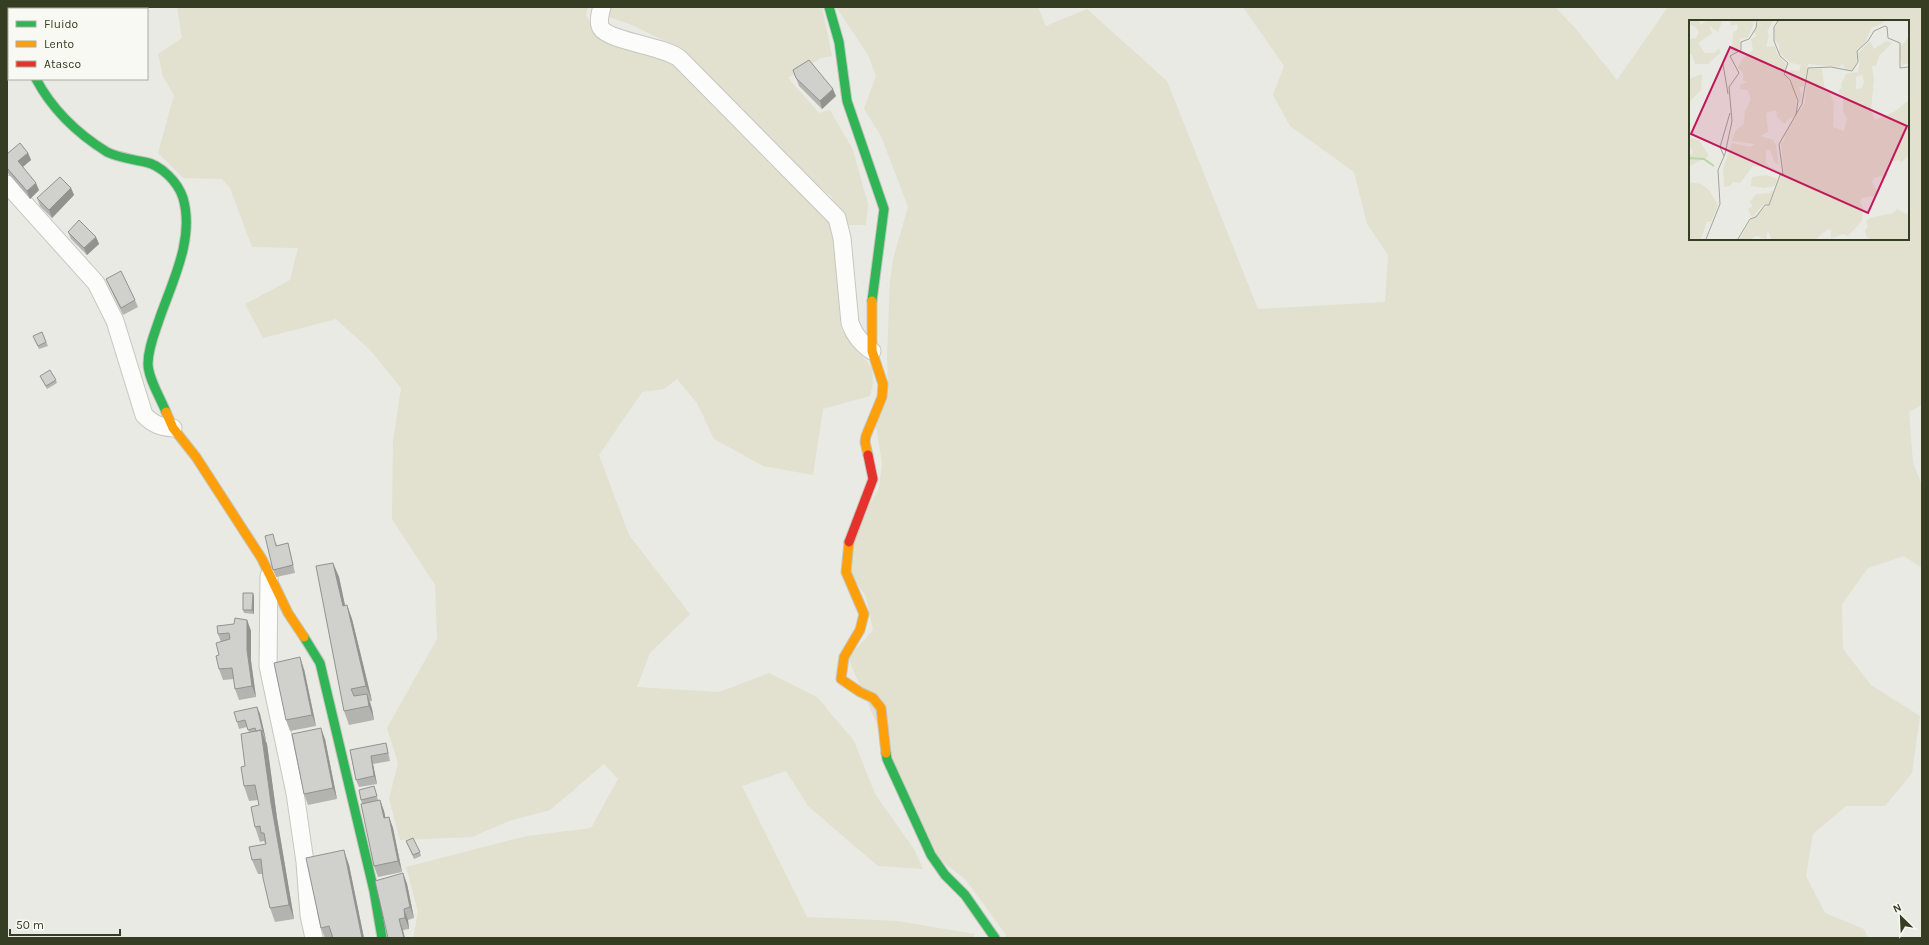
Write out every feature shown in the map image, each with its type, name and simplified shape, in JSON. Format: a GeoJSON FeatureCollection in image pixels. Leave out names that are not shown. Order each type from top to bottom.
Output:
{"type":"FeatureCollection","features":[{"type":"Feature","properties":{"kind":"street"},"geometry":{"type":"LineString","coordinates":[[602,7],[600,22],[601,28],[614,36],[663,50],[679,58],[837,218],[842,238],[850,323],[854,334],[862,344],[872,351]]}},
{"type":"Feature","properties":{"kind":"street"},"geometry":{"type":"LineString","coordinates":[[829,7],[839,42],[847,101],[884,209],[884,219],[872,301],[872,351],[883,384],[882,396],[866,436],[873,479],[849,539],[846,572],[864,614],[864,620],[845,653],[841,665],[841,679],[860,692],[873,698],[881,708],[887,759],[931,855],[946,875],[966,895],[995,938]]}},
{"type":"Feature","properties":{"kind":"street"},"geometry":{"type":"LineString","coordinates":[[37,80],[46,97],[67,120],[84,135],[108,152],[123,158],[147,162],[171,177],[177,184],[183,198],[187,226],[180,261],[155,327],[150,345],[148,365],[173,428],[196,457],[262,559],[288,613],[320,663],[374,891],[382,938]]}},
{"type":"Feature","properties":{"kind":"street"},"geometry":{"type":"LineString","coordinates":[[7,184],[96,283],[116,321],[144,415],[151,422],[161,427],[173,428]]}},
{"type":"Feature","properties":{"kind":"street"},"geometry":{"type":"LineString","coordinates":[[269,576],[268,666],[295,794],[309,915],[314,938]]}},
{"type":"Feature","properties":{"kind":"shaded area"},"geometry":{"type":"Polygon","coordinates":[[[29,7],[77,7],[76,8],[29,7]]]}},
{"type":"Feature","properties":{"kind":"shaded area"},"geometry":{"type":"Polygon","coordinates":[[[177,7],[588,7],[586,15],[596,33],[681,66],[823,212],[833,229],[841,330],[872,368],[873,384],[870,396],[823,409],[813,475],[763,466],[714,439],[697,403],[677,379],[664,389],[642,392],[599,455],[629,535],[690,614],[650,653],[637,687],[719,692],[769,673],[817,697],[854,741],[875,794],[914,849],[923,869],[878,866],[808,806],[786,771],[742,786],[807,917],[897,921],[975,934],[973,938],[413,938],[418,912],[406,867],[527,836],[591,828],[618,779],[604,764],[550,810],[509,821],[472,837],[400,840],[389,799],[398,763],[387,728],[437,639],[435,585],[392,519],[393,441],[401,388],[371,351],[336,319],[263,338],[245,304],[290,280],[298,248],[252,247],[230,188],[222,179],[183,178],[158,153],[174,95],[163,77],[158,54],[182,38],[177,7]]]}},
{"type":"Feature","properties":{"kind":"shaded area"},"geometry":{"type":"Polygon","coordinates":[[[605,7],[822,7],[832,56],[821,58],[788,78],[819,113],[830,110],[853,150],[868,204],[866,225],[842,225],[832,197],[788,161],[677,47],[632,25],[609,17],[605,7]]]}},
{"type":"Feature","properties":{"kind":"shaded area"},"geometry":{"type":"Polygon","coordinates":[[[836,7],[1038,7],[1046,26],[1087,9],[1167,81],[1258,309],[1385,302],[1388,255],[1367,224],[1354,172],[1290,126],[1273,95],[1284,66],[1243,7],[1555,7],[1576,29],[1617,80],[1668,7],[1922,7],[1922,405],[1909,412],[1913,463],[1922,485],[1922,568],[1904,556],[1868,568],[1842,604],[1843,649],[1871,685],[1920,716],[1912,773],[1885,806],[1846,806],[1813,834],[1806,876],[1825,913],[1864,929],[1868,938],[1004,938],[1006,935],[966,880],[933,854],[848,658],[873,630],[866,597],[851,574],[850,539],[879,488],[882,463],[876,426],[888,390],[887,355],[890,282],[893,259],[908,207],[881,136],[864,109],[876,76],[868,55],[836,7]]]}},
{"type":"Feature","properties":{"kind":"building"},"geometry":{"type":"Polygon","coordinates":[[[809,60],[833,89],[820,101],[796,78],[793,70],[809,60]]]}},
{"type":"Feature","properties":{"kind":"building"},"geometry":{"type":"Polygon","coordinates":[[[20,143],[28,153],[18,161],[36,183],[27,191],[7,168],[7,154],[20,143]]]}},
{"type":"Feature","properties":{"kind":"building"},"geometry":{"type":"Polygon","coordinates":[[[60,177],[71,188],[49,210],[37,198],[60,177]]]}},
{"type":"Feature","properties":{"kind":"building"},"geometry":{"type":"Polygon","coordinates":[[[79,220],[96,237],[84,248],[68,232],[79,220]]]}},
{"type":"Feature","properties":{"kind":"building"},"geometry":{"type":"Polygon","coordinates":[[[121,271],[135,300],[121,308],[106,279],[121,271]]]}},
{"type":"Feature","properties":{"kind":"building"},"geometry":{"type":"Polygon","coordinates":[[[42,332],[46,342],[38,346],[33,336],[42,332]]]}},
{"type":"Feature","properties":{"kind":"building"},"geometry":{"type":"Polygon","coordinates":[[[50,370],[56,380],[46,386],[40,376],[50,370]]]}},
{"type":"Feature","properties":{"kind":"building"},"geometry":{"type":"Polygon","coordinates":[[[273,534],[276,546],[288,543],[293,565],[273,570],[265,536],[273,534]]]}},
{"type":"Feature","properties":{"kind":"building"},"geometry":{"type":"Polygon","coordinates":[[[333,563],[343,606],[347,605],[366,686],[351,689],[354,696],[367,694],[369,706],[344,711],[316,566],[333,563]]]}},
{"type":"Feature","properties":{"kind":"building"},"geometry":{"type":"Polygon","coordinates":[[[243,593],[253,593],[252,610],[243,610],[243,593]]]}},
{"type":"Feature","properties":{"kind":"building"},"geometry":{"type":"Polygon","coordinates":[[[235,618],[247,620],[247,650],[252,686],[235,689],[232,668],[219,669],[216,656],[219,655],[216,643],[230,639],[229,633],[218,634],[217,626],[234,624],[235,618]]]}},
{"type":"Feature","properties":{"kind":"building"},"geometry":{"type":"Polygon","coordinates":[[[300,657],[312,715],[286,720],[274,663],[300,657]]]}},
{"type":"Feature","properties":{"kind":"building"},"geometry":{"type":"Polygon","coordinates":[[[257,707],[263,732],[261,730],[256,731],[255,728],[248,730],[245,720],[237,722],[234,712],[257,707]]]}},
{"type":"Feature","properties":{"kind":"building"},"geometry":{"type":"Polygon","coordinates":[[[321,728],[333,788],[304,794],[292,734],[321,728]]]}},
{"type":"Feature","properties":{"kind":"building"},"geometry":{"type":"Polygon","coordinates":[[[261,730],[271,803],[289,905],[270,908],[263,878],[261,859],[252,860],[249,847],[266,844],[264,833],[261,833],[260,826],[255,827],[251,807],[259,805],[255,785],[244,786],[241,767],[245,766],[241,734],[261,730]]]}},
{"type":"Feature","properties":{"kind":"building"},"geometry":{"type":"Polygon","coordinates":[[[386,743],[388,753],[371,756],[374,776],[356,780],[350,750],[386,743]]]}},
{"type":"Feature","properties":{"kind":"building"},"geometry":{"type":"Polygon","coordinates":[[[374,786],[377,796],[361,800],[359,790],[374,786]]]}},
{"type":"Feature","properties":{"kind":"building"},"geometry":{"type":"Polygon","coordinates":[[[380,800],[384,818],[389,817],[398,861],[374,866],[361,804],[380,800]]]}},
{"type":"Feature","properties":{"kind":"building"},"geometry":{"type":"Polygon","coordinates":[[[413,838],[420,852],[413,855],[406,841],[413,838]]]}},
{"type":"Feature","properties":{"kind":"building"},"geometry":{"type":"Polygon","coordinates":[[[344,850],[362,938],[333,938],[329,926],[321,928],[306,858],[344,850]]]}},
{"type":"Feature","properties":{"kind":"building"},"geometry":{"type":"Polygon","coordinates":[[[403,873],[410,907],[404,909],[405,918],[399,919],[404,938],[388,938],[375,881],[403,873]]]}},
{"type":"Feature","properties":{"kind":"traffic: fast"},"geometry":{"type":"LineString","coordinates":[[829,7],[839,42],[847,101],[884,209],[872,301]]}},
{"type":"Feature","properties":{"kind":"traffic: fast"},"geometry":{"type":"LineString","coordinates":[[37,80],[42,90],[58,111],[76,129],[96,145],[112,154],[145,162],[163,170],[173,180],[181,192],[186,213],[184,245],[175,276],[153,337],[148,358],[150,376],[166,412]]}},
{"type":"Feature","properties":{"kind":"traffic: fast"},"geometry":{"type":"LineString","coordinates":[[304,637],[320,663],[374,891],[382,938]]}},
{"type":"Feature","properties":{"kind":"traffic: fast"},"geometry":{"type":"LineString","coordinates":[[886,753],[887,759],[931,855],[945,875],[965,895],[995,938]]}},
{"type":"Feature","properties":{"kind":"traffic: slow"},"geometry":{"type":"LineString","coordinates":[[868,455],[865,442],[866,436],[882,397],[883,384],[872,351],[872,301]]}},
{"type":"Feature","properties":{"kind":"traffic: slow"},"geometry":{"type":"LineString","coordinates":[[166,412],[173,428],[196,457],[262,559],[288,613],[304,637]]}},
{"type":"Feature","properties":{"kind":"traffic: slow"},"geometry":{"type":"LineString","coordinates":[[849,542],[846,572],[864,614],[860,630],[844,657],[841,679],[860,692],[873,698],[881,708],[886,753]]}},
{"type":"Feature","properties":{"kind":"traffic: jam"},"geometry":{"type":"LineString","coordinates":[[849,542],[873,479],[868,455]]}}]}
